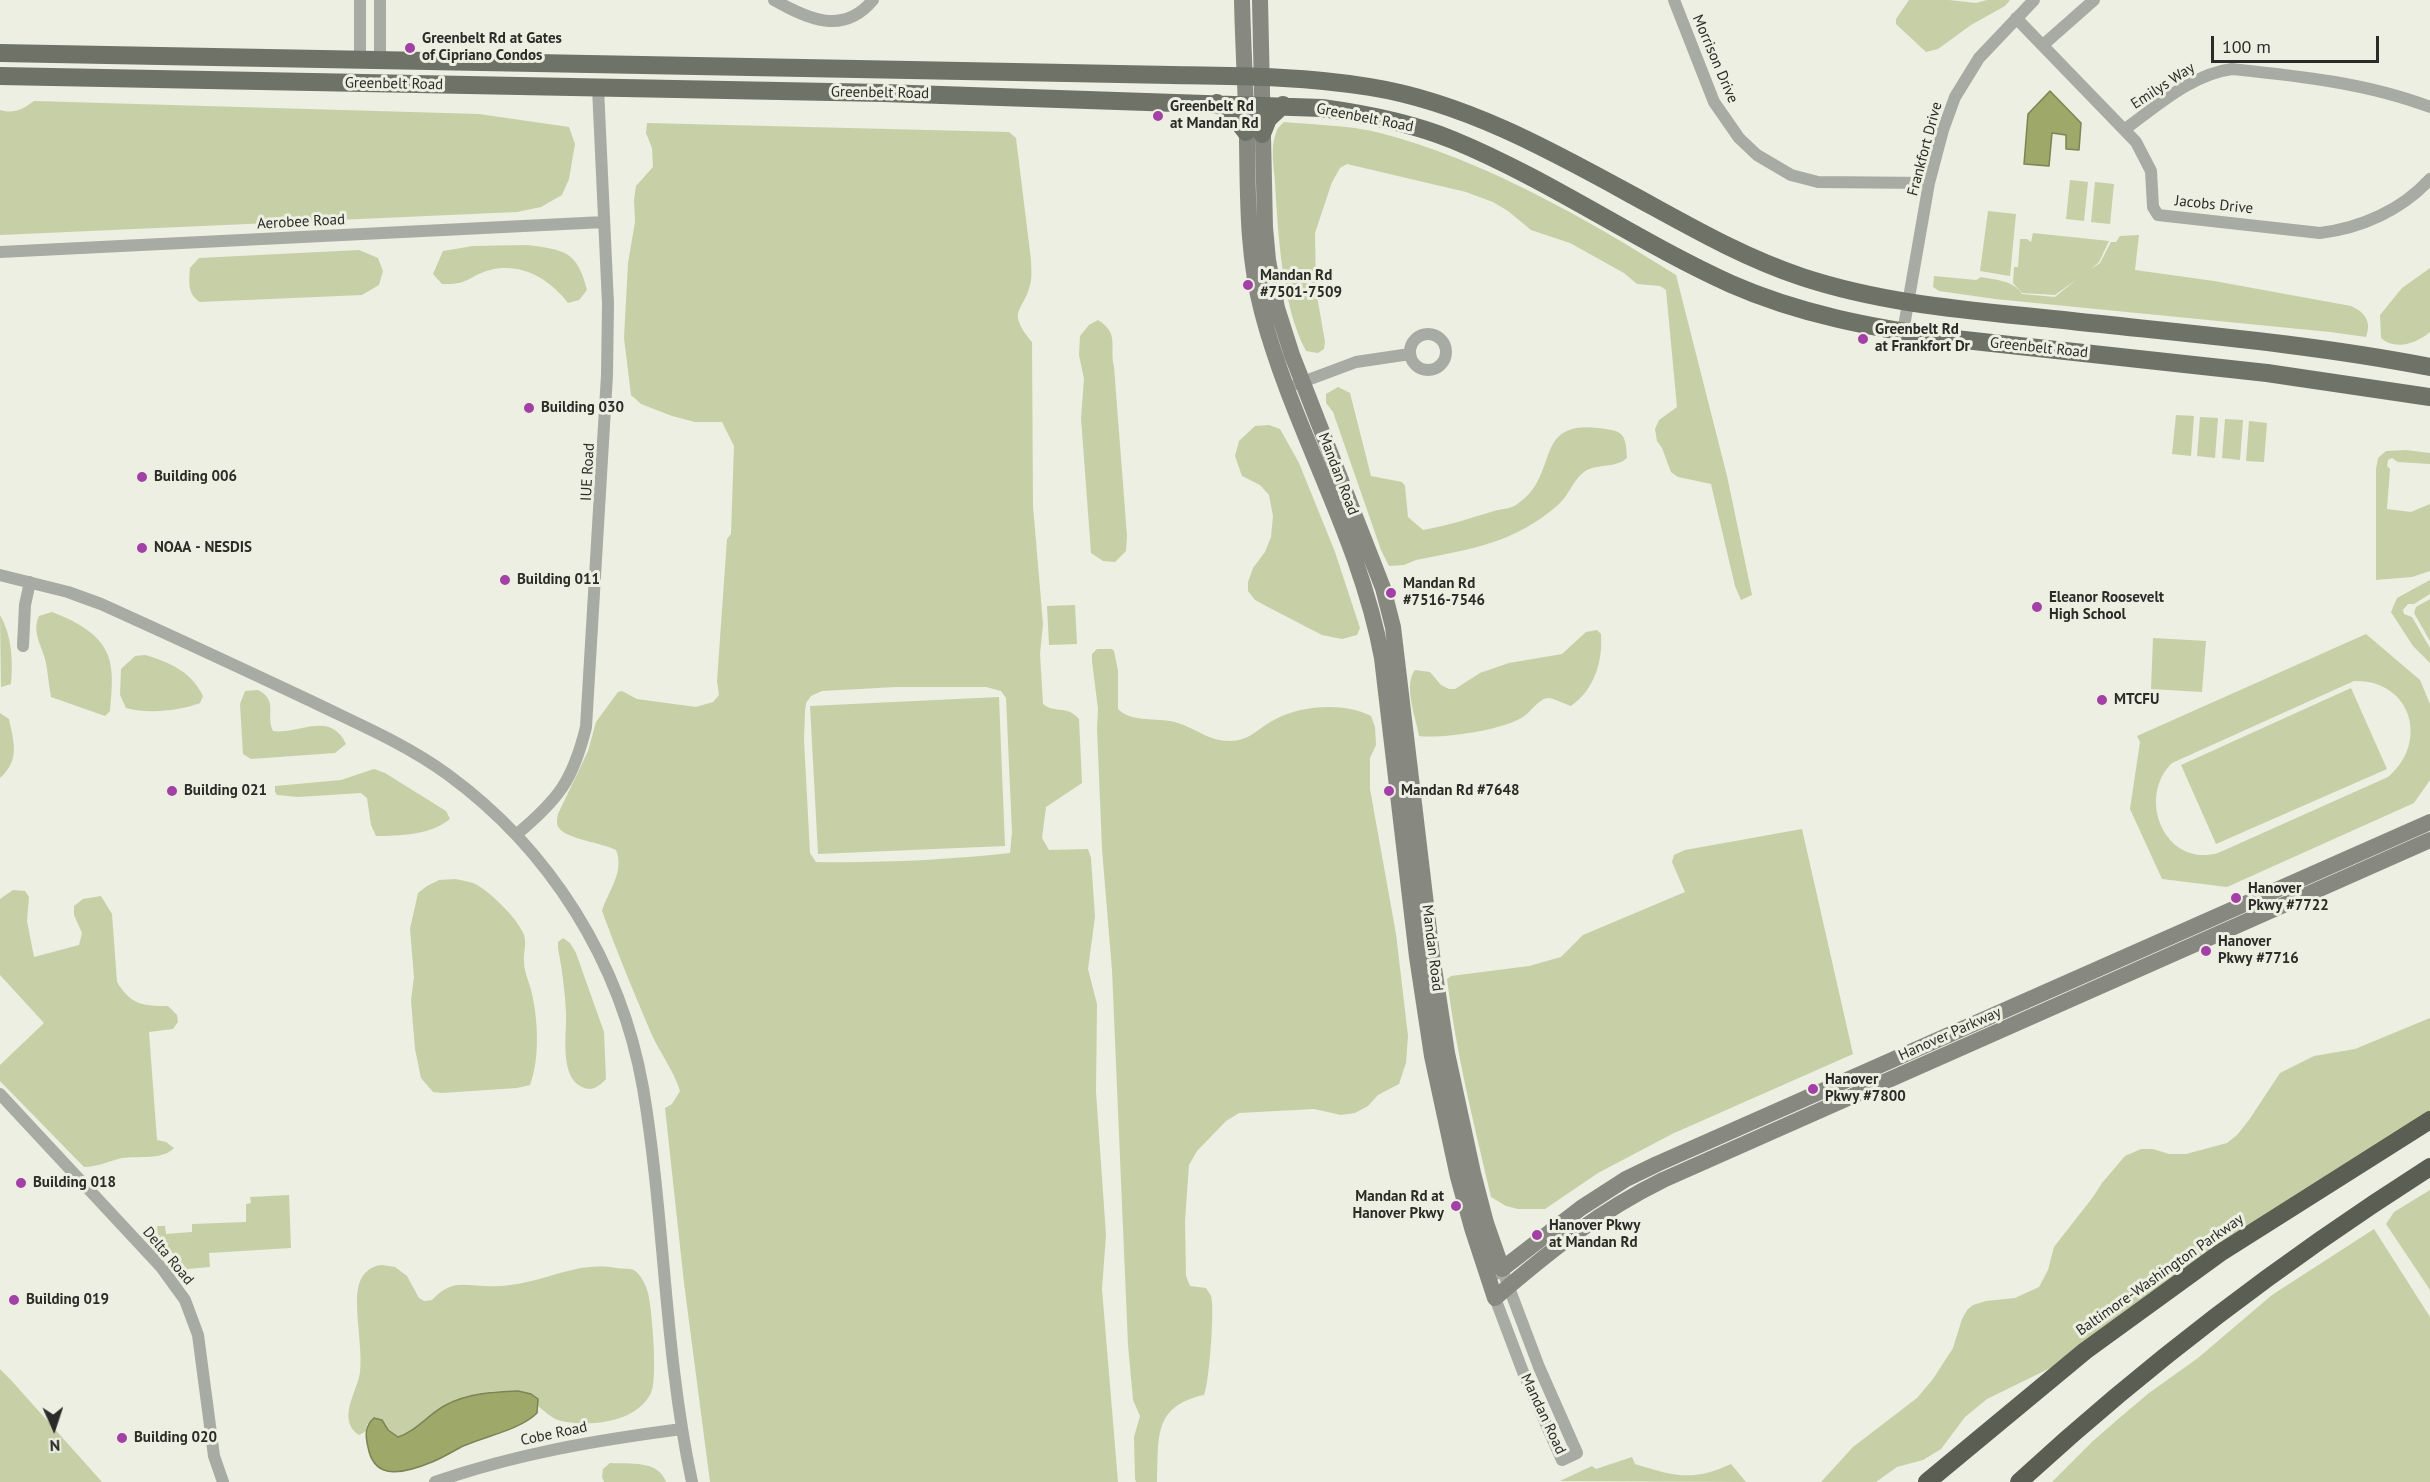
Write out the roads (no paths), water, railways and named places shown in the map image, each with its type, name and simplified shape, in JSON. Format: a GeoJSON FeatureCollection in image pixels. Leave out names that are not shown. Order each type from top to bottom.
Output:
{"type":"FeatureCollection","features":[{"type":"Feature","properties":{"kind":"highway","name":"Baltimore-Washington Parkway"},"geometry":{"type":"LineString","coordinates":[[1927,1482],[2085,1351],[2210,1260],[2308,1195],[2430,1120]]}},
{"type":"Feature","properties":{"kind":"highway"},"geometry":{"type":"LineString","coordinates":[[2019,1482],[2112,1399],[2243,1295],[2430,1167]]}},
{"type":"Feature","properties":{"kind":"main road"},"geometry":{"type":"LineString","coordinates":[[0,44],[36,53]]}},
{"type":"Feature","properties":{"kind":"main road","name":"Greenbelt Road"},"geometry":{"type":"LineString","coordinates":[[0,53],[380,58],[1252,77],[1361,85],[1399,92],[1449,107],[1529,142],[1749,258],[1833,286],[1908,303],[2202,335],[2376,357],[2430,367]]}},
{"type":"Feature","properties":{"kind":"main road","name":"Greenbelt Road"},"geometry":{"type":"LineString","coordinates":[[0,76],[883,93],[1322,108],[1384,119],[1453,140],[1554,190],[1686,262],[1732,284],[1775,301],[1831,317],[1903,332],[2267,373],[2430,397]]}},
{"type":"Feature","properties":{"kind":"main road"},"geometry":{"type":"LineString","coordinates":[[1217,103],[1254,133],[1283,105]]}},
{"type":"Feature","properties":{"kind":"street"},"geometry":{"type":"LineString","coordinates":[[774,0],[799,14],[827,21],[854,17],[873,0]]}},
{"type":"Feature","properties":{"kind":"street","name":"Mandan Road"},"geometry":{"type":"LineString","coordinates":[[1242,0],[1252,77],[1254,133],[1263,189],[1268,260],[1282,326],[1295,385],[1383,588],[1393,627],[1443,1034],[1496,1274],[1537,1406],[1562,1460],[1577,1453],[1502,1292]]}},
{"type":"Feature","properties":{"kind":"street","name":"Mandan Road"},"geometry":{"type":"LineString","coordinates":[[1252,77],[1260,0]]}},
{"type":"Feature","properties":{"kind":"street","name":"Morrison Drive"},"geometry":{"type":"LineString","coordinates":[[1674,0],[1714,102],[1740,138],[1757,155],[1791,175],[1818,182],[1929,183]]}},
{"type":"Feature","properties":{"kind":"street","name":"Frankfort Drive"},"geometry":{"type":"LineString","coordinates":[[1903,332],[1929,183],[1943,130],[1955,97],[1979,58],[2034,0]]}},
{"type":"Feature","properties":{"kind":"street"},"geometry":{"type":"LineString","coordinates":[[2043,45],[2094,0]]}},
{"type":"Feature","properties":{"kind":"street"},"geometry":{"type":"LineString","coordinates":[[360,58],[358,1],[383,1],[380,58]]}},
{"type":"Feature","properties":{"kind":"street","name":"Jacobs Drive"},"geometry":{"type":"LineString","coordinates":[[2016,18],[2136,142],[2151,171],[2153,207],[2158,215],[2320,232],[2332,231],[2368,222],[2408,199],[2430,179]]}},
{"type":"Feature","properties":{"kind":"street","name":"Emilys Way"},"geometry":{"type":"LineString","coordinates":[[2125,129],[2194,81],[2218,71],[2232,69],[2320,80],[2394,96],[2430,107]]}},
{"type":"Feature","properties":{"kind":"street","name":"IUE Road"},"geometry":{"type":"LineString","coordinates":[[517,834],[546,810],[572,774],[586,727],[607,375],[608,304],[598,88]]}},
{"type":"Feature","properties":{"kind":"street","name":"Aerobee Road"},"geometry":{"type":"LineString","coordinates":[[0,252],[604,222]]}},
{"type":"Feature","properties":{"kind":"street"},"geometry":{"type":"LineString","coordinates":[[1295,385],[1356,362],[1410,354]]}},
{"type":"Feature","properties":{"kind":"street"},"geometry":{"type":"LineString","coordinates":[[0,574],[101,604],[395,742],[446,773],[517,834],[558,885],[592,941],[621,1006],[637,1058],[646,1110],[682,1429],[692,1482]]}},
{"type":"Feature","properties":{"kind":"street"},"geometry":{"type":"LineString","coordinates":[[23,646],[25,605],[30,582]]}},
{"type":"Feature","properties":{"kind":"street","name":"Hanover Parkway"},"geometry":{"type":"LineString","coordinates":[[1496,1274],[1581,1208],[1626,1179],[2430,822]]}},
{"type":"Feature","properties":{"kind":"street","name":"Hanover Parkway"},"geometry":{"type":"LineString","coordinates":[[1502,1292],[1588,1223],[1634,1194],[2430,840]]}},
{"type":"Feature","properties":{"kind":"street","name":"Delta Road"},"geometry":{"type":"LineString","coordinates":[[0,1094],[161,1267],[185,1300],[198,1335],[213,1456],[223,1482]]}},
{"type":"Feature","properties":{"kind":"street","name":"Cobe Road"},"geometry":{"type":"LineString","coordinates":[[435,1482],[511,1458],[566,1446],[682,1429]]}},
{"type":"Feature","properties":{"kind":"place","name":"Greenbelt Rd at Gates of Cipriano Condos"},"geometry":{"type":"Point","coordinates":[410,48]}},
{"type":"Feature","properties":{"kind":"place","name":"Greenbelt Rd at Mandan Rd"},"geometry":{"type":"Point","coordinates":[1158,116]}},
{"type":"Feature","properties":{"kind":"place","name":"Mandan Rd #7501-7509"},"geometry":{"type":"Point","coordinates":[1248,285]}},
{"type":"Feature","properties":{"kind":"place","name":"Greenbelt Rd at Frankfort Dr"},"geometry":{"type":"Point","coordinates":[1863,339]}},
{"type":"Feature","properties":{"kind":"place","name":"Building 030"},"geometry":{"type":"Point","coordinates":[529,408]}},
{"type":"Feature","properties":{"kind":"place","name":"Building 006"},"geometry":{"type":"Point","coordinates":[142,477]}},
{"type":"Feature","properties":{"kind":"place","name":"NOAA - NESDIS"},"geometry":{"type":"Point","coordinates":[142,548]}},
{"type":"Feature","properties":{"kind":"place","name":"Building 011"},"geometry":{"type":"Point","coordinates":[505,580]}},
{"type":"Feature","properties":{"kind":"place","name":"Mandan Rd #7516-7546"},"geometry":{"type":"Point","coordinates":[1391,593]}},
{"type":"Feature","properties":{"kind":"place","name":"Eleanor Roosevelt High School"},"geometry":{"type":"Point","coordinates":[2037,607]}},
{"type":"Feature","properties":{"kind":"place","name":"MTCFU"},"geometry":{"type":"Point","coordinates":[2102,700]}},
{"type":"Feature","properties":{"kind":"place","name":"Building 021"},"geometry":{"type":"Point","coordinates":[172,791]}},
{"type":"Feature","properties":{"kind":"place","name":"Mandan Rd #7648"},"geometry":{"type":"Point","coordinates":[1389,791]}},
{"type":"Feature","properties":{"kind":"place","name":"Hanover Pkwy #7722"},"geometry":{"type":"Point","coordinates":[2236,898]}},
{"type":"Feature","properties":{"kind":"place","name":"Hanover Pkwy #7716"},"geometry":{"type":"Point","coordinates":[2206,951]}},
{"type":"Feature","properties":{"kind":"place","name":"Hanover Pkwy #7800"},"geometry":{"type":"Point","coordinates":[1813,1089]}},
{"type":"Feature","properties":{"kind":"place","name":"Building 018"},"geometry":{"type":"Point","coordinates":[21,1183]}},
{"type":"Feature","properties":{"kind":"place","name":"Mandan Rd at Hanover Pkwy"},"geometry":{"type":"Point","coordinates":[1456,1206]}},
{"type":"Feature","properties":{"kind":"place","name":"Hanover Pkwy at Mandan Rd"},"geometry":{"type":"Point","coordinates":[1537,1235]}},
{"type":"Feature","properties":{"kind":"place","name":"Building 019"},"geometry":{"type":"Point","coordinates":[14,1300]}},
{"type":"Feature","properties":{"kind":"place","name":"Building 020"},"geometry":{"type":"Point","coordinates":[122,1438]}}]}
